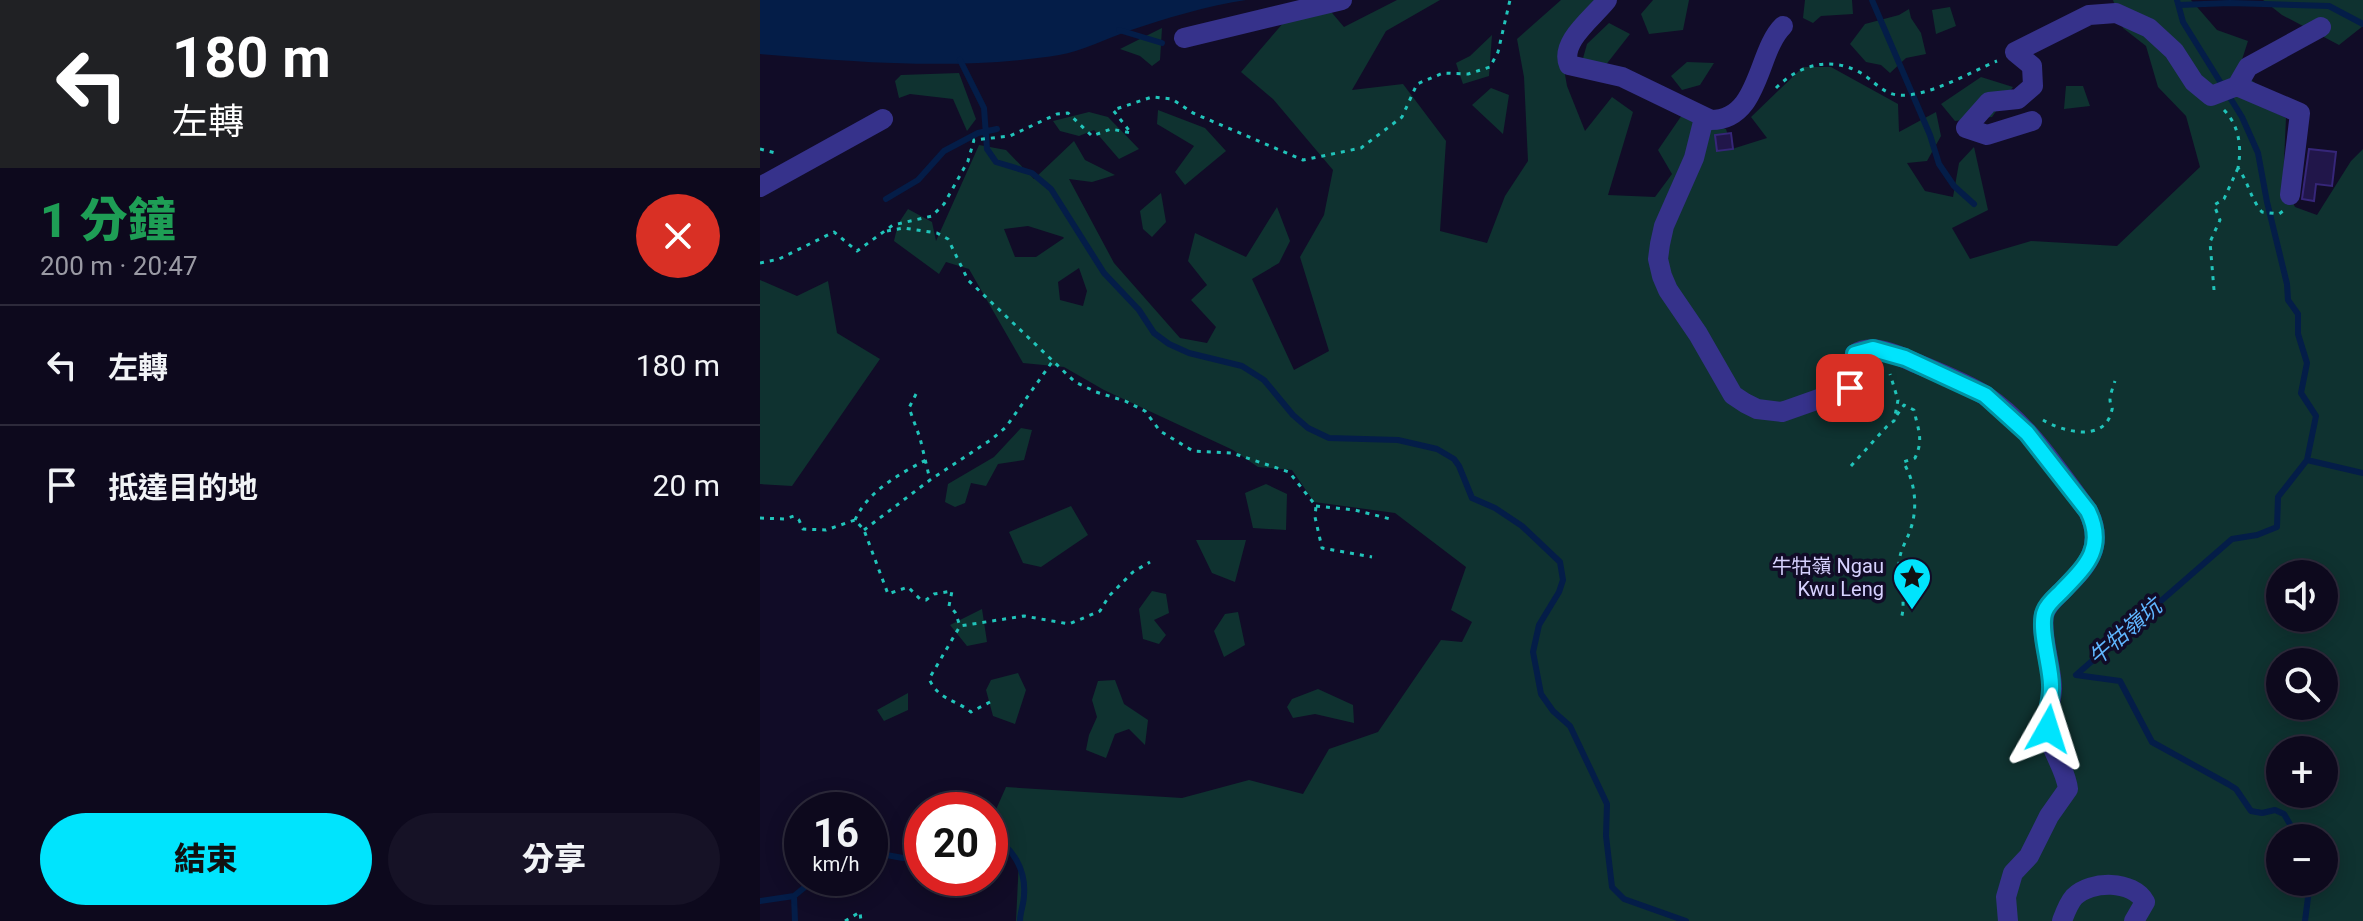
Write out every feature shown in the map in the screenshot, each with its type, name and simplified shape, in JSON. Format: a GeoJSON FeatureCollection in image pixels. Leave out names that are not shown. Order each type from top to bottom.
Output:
{"type":"FeatureCollection","features":[{"type":"Feature","properties":{"kind":"lane"},"geometry":{"type":"LineString","coordinates":[[1184,38],[1342,0]]}},
{"type":"Feature","properties":{"kind":"lane"},"geometry":{"type":"LineString","coordinates":[[1607,0],[1568,49],[1569,65],[1622,77],[1704,118],[1717,121],[1746,101],[1760,77],[1772,37],[1783,26]]}},
{"type":"Feature","properties":{"kind":"lane"},"geometry":{"type":"LineString","coordinates":[[2032,121],[1987,135],[1966,128],[1989,102],[2018,99],[2033,86],[2032,66],[2015,52],[2089,15],[2122,15],[2149,28],[2174,51],[2194,82],[2300,113],[2290,195]]}},
{"type":"Feature","properties":{"kind":"lane"},"geometry":{"type":"LineString","coordinates":[[2224,91],[2248,67],[2321,27]]}},
{"type":"Feature","properties":{"kind":"lane"},"geometry":{"type":"LineString","coordinates":[[1704,118],[1694,158],[1664,226],[1658,259],[1668,290],[1733,395],[1757,409],[1782,412],[1850,388],[1855,354],[1862,350],[1879,350],[1917,363],[1990,400],[2027,433],[2094,523],[2096,539],[2092,555],[2083,570],[2051,602],[2043,620],[2052,689],[2046,720],[2068,789],[2049,816],[2029,856],[2013,873],[2006,897],[2008,921]]}},
{"type":"Feature","properties":{"kind":"lane"},"geometry":{"type":"LineString","coordinates":[[760,187],[883,119]]}},
{"type":"Feature","properties":{"kind":"lane"},"geometry":{"type":"LineString","coordinates":[[2062,921],[2075,896],[2087,889],[2107,886],[2126,886],[2142,897],[2145,902],[2143,909],[2134,921]]}},
{"type":"Feature","properties":{"kind":"path"},"geometry":{"type":"LineString","coordinates":[[760,263],[779,259],[834,232],[857,251],[893,225],[932,216],[944,204],[968,161],[974,140],[1010,136],[1057,114],[1068,113],[1092,136],[1111,129],[1131,133],[1113,110],[1152,97],[1172,99],[1193,113],[1303,160],[1361,148],[1402,117],[1417,84],[1443,73],[1468,74],[1490,67],[1498,52],[1510,0]]}},
{"type":"Feature","properties":{"kind":"path"},"geometry":{"type":"LineString","coordinates":[[1767,97],[1796,71],[1822,62],[1862,73],[1890,94],[1917,95],[2004,58]]}},
{"type":"Feature","properties":{"kind":"path"},"geometry":{"type":"LineString","coordinates":[[2214,290],[2210,242],[2220,220],[2214,205],[2224,199],[2234,184],[2241,151],[2224,91]]}},
{"type":"Feature","properties":{"kind":"path"},"geometry":{"type":"LineString","coordinates":[[2238,168],[2247,179],[2251,199],[2262,212],[2279,214]]}},
{"type":"Feature","properties":{"kind":"path"},"geometry":{"type":"LineString","coordinates":[[884,231],[904,228],[937,233],[948,239],[968,280],[1075,382],[1145,411],[1160,431],[1193,451],[1232,453],[1289,472],[1316,506],[1315,517],[1322,548],[1372,557]]}},
{"type":"Feature","properties":{"kind":"path"},"geometry":{"type":"LineString","coordinates":[[1879,350],[1898,400],[1897,415]]}},
{"type":"Feature","properties":{"kind":"path"},"geometry":{"type":"LineString","coordinates":[[864,530],[930,480],[979,450],[1006,427],[1053,361]]}},
{"type":"Feature","properties":{"kind":"path"},"geometry":{"type":"LineString","coordinates":[[2035,415],[2054,427],[2075,432],[2096,430],[2108,422],[2113,410],[2110,398],[2115,381]]}},
{"type":"Feature","properties":{"kind":"path"},"geometry":{"type":"LineString","coordinates":[[916,394],[909,408],[930,480]]}},
{"type":"Feature","properties":{"kind":"path"},"geometry":{"type":"LineString","coordinates":[[1851,466],[1894,421],[1904,405],[1914,410],[1922,432],[1915,458],[1903,462],[1914,490],[1911,530],[1903,544],[1899,565],[1905,606],[1901,619]]}},
{"type":"Feature","properties":{"kind":"path"},"geometry":{"type":"LineString","coordinates":[[760,518],[785,519],[794,516],[803,529],[826,530],[855,520],[861,506],[873,494],[926,460]]}},
{"type":"Feature","properties":{"kind":"path"},"geometry":{"type":"LineString","coordinates":[[1316,506],[1355,510],[1394,520]]}},
{"type":"Feature","properties":{"kind":"path"},"geometry":{"type":"LineString","coordinates":[[855,520],[864,530],[888,594],[908,587],[920,599],[926,600],[934,594],[952,591],[949,606],[960,626],[929,679],[935,691],[971,712],[990,702]]}},
{"type":"Feature","properties":{"kind":"path"},"geometry":{"type":"LineString","coordinates":[[960,626],[1024,616],[1069,624],[1100,611],[1109,596],[1133,572],[1150,562]]}},
{"type":"Feature","properties":{"kind":"path"},"geometry":{"type":"LineString","coordinates":[[845,921],[860,912],[861,921]]}},
{"type":"Feature","properties":{"kind":"green space"},"geometry":{"type":"Polygon","coordinates":[[[1303,0],[1321,0],[1344,27],[1397,0],[1440,0],[1386,31],[1352,90],[1403,84],[1446,141],[1440,231],[1487,243],[1505,196],[1528,161],[1524,77],[1517,39],[1561,0],[1594,0],[1560,46],[1567,86],[1585,131],[1612,97],[1633,112],[1608,195],[1655,197],[1672,174],[1658,150],[1682,115],[1726,129],[1732,149],[1767,138],[1751,117],[1803,67],[1831,67],[1898,104],[1899,132],[1936,112],[1941,136],[1927,161],[1907,163],[1925,191],[1953,197],[1959,163],[1974,147],[1988,210],[1952,228],[1970,259],[2031,241],[2117,246],[2200,167],[2186,116],[2158,87],[2146,46],[2123,28],[2113,0],[2191,0],[2217,30],[2248,41],[2239,69],[2255,83],[2252,101],[2286,118],[2283,182],[2295,207],[2317,215],[2351,161],[2363,149],[2363,921],[1016,921],[1019,859],[1008,848],[1006,787],[1182,798],[1249,780],[1303,794],[1329,749],[1378,732],[1441,640],[1462,642],[1472,622],[1451,610],[1466,567],[1395,513],[1314,502],[1292,470],[1258,467],[1233,450],[1104,390],[1064,367],[1023,363],[969,269],[946,262],[939,274],[894,241],[898,224],[908,209],[932,222],[936,241],[979,145],[1006,150],[1034,179],[1074,141],[1085,160],[1115,175],[1092,182],[1069,179],[1114,263],[1180,338],[1207,343],[1216,327],[1191,300],[1207,285],[1188,261],[1195,233],[1246,257],[1277,207],[1290,241],[1279,263],[1252,279],[1294,370],[1329,351],[1300,257],[1324,215],[1333,170],[1273,99],[1241,72],[1303,0]],[[1028,226],[1004,229],[1015,257],[1036,257],[1064,238],[1063,237],[1028,226]],[[1079,268],[1058,282],[1060,300],[1083,306],[1087,291],[1079,268]]]}},
{"type":"Feature","properties":{"kind":"green space"},"geometry":{"type":"Polygon","coordinates":[[[1653,0],[1689,0],[1683,30],[1649,34],[1641,14],[1653,0]]]}},
{"type":"Feature","properties":{"kind":"green space"},"geometry":{"type":"Polygon","coordinates":[[[1805,0],[1852,0],[1853,14],[1821,16],[1813,23],[1803,18],[1805,0]]]}},
{"type":"Feature","properties":{"kind":"green space"},"geometry":{"type":"Polygon","coordinates":[[[2263,0],[2363,0],[2363,26],[2339,45],[2282,15],[2263,0]]]}},
{"type":"Feature","properties":{"kind":"green space"},"geometry":{"type":"Polygon","coordinates":[[[1950,7],[1956,26],[1936,34],[1932,10],[1950,7]]]}},
{"type":"Feature","properties":{"kind":"green space"},"geometry":{"type":"Polygon","coordinates":[[[1909,9],[1921,33],[1926,54],[1906,58],[1890,73],[1881,65],[1866,62],[1850,44],[1865,24],[1899,15],[1909,9]]]}},
{"type":"Feature","properties":{"kind":"green space"},"geometry":{"type":"Polygon","coordinates":[[[1609,23],[1630,34],[1605,66],[1578,76],[1587,44],[1609,23]]]}},
{"type":"Feature","properties":{"kind":"green space"},"geometry":{"type":"Polygon","coordinates":[[[1162,28],[1160,60],[1152,66],[1140,56],[1120,49],[1162,28]]]}},
{"type":"Feature","properties":{"kind":"green space"},"geometry":{"type":"Polygon","coordinates":[[[1492,35],[1489,76],[1463,84],[1456,63],[1470,56],[1492,35]]]}},
{"type":"Feature","properties":{"kind":"green space"},"geometry":{"type":"Polygon","coordinates":[[[1687,62],[1714,63],[1700,85],[1682,90],[1671,76],[1687,62]]]}},
{"type":"Feature","properties":{"kind":"green space"},"geometry":{"type":"Polygon","coordinates":[[[959,73],[976,119],[967,131],[953,99],[910,94],[899,98],[895,81],[901,75],[959,73]]]}},
{"type":"Feature","properties":{"kind":"green space"},"geometry":{"type":"Polygon","coordinates":[[[1981,77],[2013,87],[1992,117],[1955,121],[1941,104],[1981,77]]]}},
{"type":"Feature","properties":{"kind":"green space"},"geometry":{"type":"Polygon","coordinates":[[[2066,86],[2083,86],[2090,106],[2064,109],[2066,86]]]}},
{"type":"Feature","properties":{"kind":"green space"},"geometry":{"type":"Polygon","coordinates":[[[1491,88],[1509,95],[1503,134],[1472,105],[1491,88]]]}},
{"type":"Feature","properties":{"kind":"green space"},"geometry":{"type":"Polygon","coordinates":[[[1158,110],[1205,128],[1226,151],[1185,185],[1175,172],[1194,146],[1157,124],[1158,110]]]}},
{"type":"Feature","properties":{"kind":"green space"},"geometry":{"type":"Polygon","coordinates":[[[1089,112],[1108,117],[1139,149],[1119,159],[1094,130],[1079,136],[1060,131],[1053,121],[1089,112]]]}},
{"type":"Feature","properties":{"kind":"green space"},"geometry":{"type":"Polygon","coordinates":[[[1161,193],[1166,222],[1152,237],[1143,229],[1140,211],[1161,193]]]}},
{"type":"Feature","properties":{"kind":"green space"},"geometry":{"type":"Polygon","coordinates":[[[760,280],[797,296],[828,281],[837,333],[880,359],[792,486],[760,484],[760,280]]]}},
{"type":"Feature","properties":{"kind":"green space"},"geometry":{"type":"Polygon","coordinates":[[[1021,428],[1032,430],[1024,460],[998,464],[986,486],[971,483],[965,503],[955,507],[945,502],[948,484],[994,457],[1021,428]]]}},
{"type":"Feature","properties":{"kind":"green space"},"geometry":{"type":"Polygon","coordinates":[[[1266,484],[1287,494],[1286,530],[1253,528],[1245,493],[1266,484]]]}},
{"type":"Feature","properties":{"kind":"green space"},"geometry":{"type":"Polygon","coordinates":[[[1071,506],[1088,535],[1041,567],[1023,563],[1009,532],[1071,506]]]}},
{"type":"Feature","properties":{"kind":"green space"},"geometry":{"type":"Polygon","coordinates":[[[1196,540],[1246,540],[1235,582],[1212,573],[1196,540]]]}},
{"type":"Feature","properties":{"kind":"green space"},"geometry":{"type":"Polygon","coordinates":[[[1152,591],[1166,594],[1169,613],[1154,620],[1166,635],[1159,644],[1143,639],[1139,609],[1152,591]]]}},
{"type":"Feature","properties":{"kind":"green space"},"geometry":{"type":"Polygon","coordinates":[[[982,609],[987,642],[967,646],[950,625],[982,609]]]}},
{"type":"Feature","properties":{"kind":"green space"},"geometry":{"type":"Polygon","coordinates":[[[1238,612],[1245,645],[1224,657],[1214,631],[1225,614],[1238,612]]]}},
{"type":"Feature","properties":{"kind":"green space"},"geometry":{"type":"Polygon","coordinates":[[[1018,673],[1026,690],[1015,724],[993,716],[986,690],[991,680],[1018,673]]]}},
{"type":"Feature","properties":{"kind":"green space"},"geometry":{"type":"Polygon","coordinates":[[[1115,680],[1124,704],[1148,720],[1145,745],[1129,729],[1115,734],[1106,758],[1086,750],[1097,717],[1092,700],[1098,681],[1115,680]]]}},
{"type":"Feature","properties":{"kind":"green space"},"geometry":{"type":"Polygon","coordinates":[[[1318,689],[1353,705],[1354,723],[1315,714],[1293,718],[1287,707],[1292,699],[1318,689]]]}},
{"type":"Feature","properties":{"kind":"green space"},"geometry":{"type":"Polygon","coordinates":[[[908,693],[908,710],[884,721],[877,710],[908,693]]]}},
{"type":"Feature","properties":{"kind":"water"},"geometry":{"type":"Polygon","coordinates":[[[760,0],[1246,0],[1172,17],[1059,55],[947,64],[760,54],[760,0]]]}},
{"type":"Feature","properties":{"kind":"building"},"geometry":{"type":"Polygon","coordinates":[[[1731,133],[1733,149],[1717,151],[1715,135],[1731,133]]]}},
{"type":"Feature","properties":{"kind":"building"},"geometry":{"type":"Polygon","coordinates":[[[2309,149],[2336,152],[2332,186],[2316,184],[2314,201],[2302,199],[2309,149]]]}},
{"type":"Feature","properties":{"kind":"waterway"},"geometry":{"type":"LineString","coordinates":[[1872,0],[1930,135],[1939,164],[1954,186],[1974,204]]}},
{"type":"Feature","properties":{"kind":"waterway","name":"牛牯嶺坑"},"geometry":{"type":"LineString","coordinates":[[2177,0],[2183,22],[2242,117],[2258,153],[2288,300],[2298,314],[2298,334],[2307,363],[2301,393],[2316,416],[2307,460],[2278,497],[2277,527],[2257,535],[2232,539],[2076,675],[2120,681],[2152,742],[2236,789],[2251,811],[2262,813],[2275,810],[2284,814],[2290,824]]}},
{"type":"Feature","properties":{"kind":"waterway"},"geometry":{"type":"LineString","coordinates":[[2179,5],[2329,6],[2363,24]]}},
{"type":"Feature","properties":{"kind":"waterway"},"geometry":{"type":"LineString","coordinates":[[1119,30],[1162,43]]}},
{"type":"Feature","properties":{"kind":"waterway"},"geometry":{"type":"LineString","coordinates":[[960,60],[984,108],[987,149],[996,162],[1032,173],[1051,189],[1104,273],[1139,310],[1154,333],[1189,353],[1242,366],[1264,380],[1308,428],[1329,438],[1398,440],[1437,449],[1454,459],[1472,498],[1495,508],[1522,526],[1560,562],[1563,580],[1539,625],[1533,652],[1541,694],[1553,711],[1570,726],[1607,804],[1606,836],[1612,887],[1624,899],[1686,921]]}},
{"type":"Feature","properties":{"kind":"waterway"},"geometry":{"type":"LineString","coordinates":[[886,199],[918,180],[944,151],[978,133],[997,129]]}},
{"type":"Feature","properties":{"kind":"waterway"},"geometry":{"type":"LineString","coordinates":[[2307,460],[2363,473]]}},
{"type":"Feature","properties":{"kind":"waterway"},"geometry":{"type":"LineString","coordinates":[[1008,850],[1023,877],[1024,898],[1020,921]]}},
{"type":"Feature","properties":{"kind":"waterway"},"geometry":{"type":"LineString","coordinates":[[888,855],[904,858]]}},
{"type":"Feature","properties":{"kind":"waterway"},"geometry":{"type":"LineString","coordinates":[[794,896],[795,921]]}},
{"type":"Feature","properties":{"kind":"waterway"},"geometry":{"type":"LineString","coordinates":[[760,901],[794,896]]}},
{"type":"Feature","properties":{"kind":"waterway","name":"牛牯嶺坑"},"geometry":{"type":"LineString","coordinates":[[2305,921],[2308,896]]}},
{"type":"Feature","properties":{"kind":"place","name":"牛牯嶺 Ngau Kwu Leng"},"geometry":{"type":"Point","coordinates":[1912,611]}},
{"type":"Feature","properties":{"kind":"route"},"geometry":{"type":"LineString","coordinates":[[1850,388],[1855,354],[1873,349],[1905,358],[1985,395],[2027,433],[2088,511],[2094,523],[2096,539],[2092,555],[2083,570],[2051,602],[2043,620],[2052,689],[2046,711],[2048,729]]}}]}
